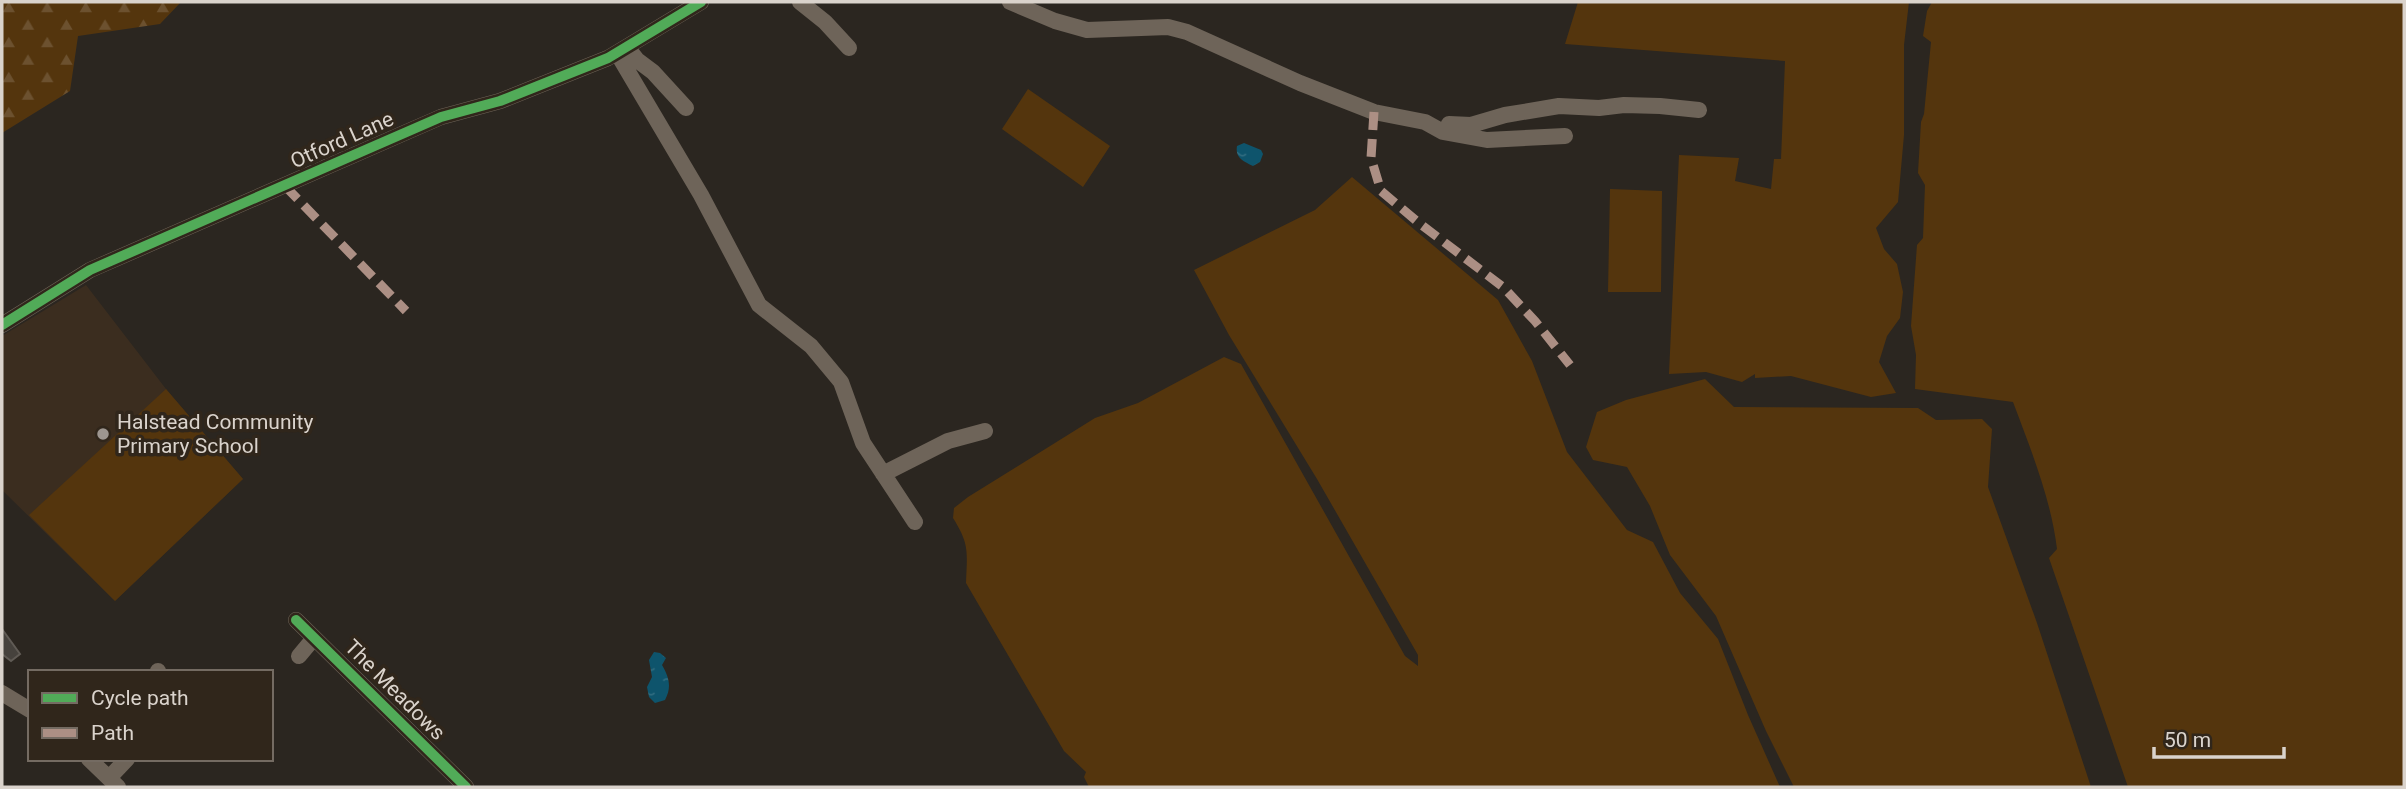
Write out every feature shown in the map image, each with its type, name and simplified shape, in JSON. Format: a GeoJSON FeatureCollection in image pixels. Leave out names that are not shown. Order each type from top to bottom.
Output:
{"type":"FeatureCollection","features":[{"type":"Feature","properties":{"kind":"street","name":"Otford Lane"},"geometry":{"type":"LineString","coordinates":[[2,324],[90,270],[441,117],[500,101],[622,50],[701,2]]}},
{"type":"Feature","properties":{"kind":"street"},"geometry":{"type":"LineString","coordinates":[[800,2],[825,22],[849,48]]}},
{"type":"Feature","properties":{"kind":"street"},"geometry":{"type":"LineString","coordinates":[[1010,2],[1055,21],[1087,30],[1168,27],[1187,32],[1300,83],[1374,111],[1425,122],[1471,125],[1559,106],[1599,108],[1625,105],[1699,110]]}},
{"type":"Feature","properties":{"kind":"street"},"geometry":{"type":"LineString","coordinates":[[622,50],[653,72],[686,108]]}},
{"type":"Feature","properties":{"kind":"street"},"geometry":{"type":"LineString","coordinates":[[622,50],[759,305],[811,346],[841,382],[863,443],[915,522]]}},
{"type":"Feature","properties":{"kind":"street"},"geometry":{"type":"LineString","coordinates":[[1425,122],[1443,132],[1487,140],[1565,136]]}},
{"type":"Feature","properties":{"kind":"street"},"geometry":{"type":"LineString","coordinates":[[883,474],[948,441],[985,431]]}},
{"type":"Feature","properties":{"kind":"street","name":"The Meadows"},"geometry":{"type":"LineString","coordinates":[[296,620],[466,787]]}},
{"type":"Feature","properties":{"kind":"street","name":"The Meadows"},"geometry":{"type":"LineString","coordinates":[[299,656],[314,638]]}},
{"type":"Feature","properties":{"kind":"street"},"geometry":{"type":"LineString","coordinates":[[2,693],[28,709]]}},
{"type":"Feature","properties":{"kind":"street"},"geometry":{"type":"LineString","coordinates":[[91,761],[113,782],[126,761]]}},
{"type":"Feature","properties":{"kind":"shaded area","name":"Halstead Community Primary School"},"geometry":{"type":"Polygon","coordinates":[[[86,285],[166,389],[243,479],[115,601],[2,490],[2,336],[86,285]]]}},
{"type":"Feature","properties":{"kind":"green space"},"geometry":{"type":"Polygon","coordinates":[[[2,2],[181,2],[160,24],[78,36],[70,91],[2,133],[2,2]]]}},
{"type":"Feature","properties":{"kind":"green space"},"geometry":{"type":"Polygon","coordinates":[[[1578,2],[1909,2],[1904,45],[1904,135],[1898,202],[1876,228],[1884,249],[1897,264],[1903,292],[1900,318],[1887,336],[1879,362],[1896,393],[1871,397],[1791,376],[1755,378],[1755,374],[1742,382],[1706,372],[1669,374],[1679,155],[1739,158],[1735,181],[1771,189],[1774,159],[1781,159],[1785,61],[1565,44],[1578,2]]]}},
{"type":"Feature","properties":{"kind":"green space"},"geometry":{"type":"Polygon","coordinates":[[[1932,2],[2404,2],[2404,787],[2128,787],[2049,558],[2057,549],[2050,512],[2040,475],[2013,402],[1915,389],[1916,355],[1911,326],[1917,245],[1923,238],[1925,185],[1918,173],[1931,42],[1923,36],[1927,11],[1932,2]]]}},
{"type":"Feature","properties":{"kind":"green space"},"geometry":{"type":"Polygon","coordinates":[[[1028,89],[1110,146],[1083,187],[1002,129],[1028,89]]]}},
{"type":"Feature","properties":{"kind":"green space"},"geometry":{"type":"Polygon","coordinates":[[[1352,177],[1498,300],[1532,361],[1567,452],[1627,530],[1653,542],[1680,593],[1718,639],[1780,787],[1089,787],[1084,777],[1086,772],[1064,751],[966,583],[966,549],[953,518],[954,508],[1095,418],[1138,403],[1224,357],[1241,364],[1405,656],[1418,666],[1418,655],[1317,479],[1229,335],[1194,270],[1315,210],[1352,177]]]}},
{"type":"Feature","properties":{"kind":"green space"},"geometry":{"type":"Polygon","coordinates":[[[1610,189],[1662,191],[1661,292],[1608,292],[1610,189]]]}},
{"type":"Feature","properties":{"kind":"green space"},"geometry":{"type":"Polygon","coordinates":[[[1705,379],[1734,407],[1918,408],[1936,420],[1982,419],[1992,429],[1988,487],[2037,623],[2091,787],[1794,787],[1766,731],[1716,616],[1670,555],[1650,506],[1627,467],[1593,460],[1586,447],[1597,412],[1626,400],[1705,379]]]}},
{"type":"Feature","properties":{"kind":"green space"},"geometry":{"type":"Polygon","coordinates":[[[166,389],[243,479],[115,601],[29,515],[166,389]]]}},
{"type":"Feature","properties":{"kind":"water"},"geometry":{"type":"Polygon","coordinates":[[[1244,143],[1261,150],[1263,154],[1260,162],[1253,166],[1240,159],[1237,146],[1244,143]]]}},
{"type":"Feature","properties":{"kind":"water"},"geometry":{"type":"Polygon","coordinates":[[[654,652],[666,658],[662,665],[669,686],[665,700],[655,703],[649,697],[647,687],[652,677],[649,660],[654,652]]]}},
{"type":"Feature","properties":{"kind":"building"},"geometry":{"type":"Polygon","coordinates":[[[2,629],[20,654],[11,661],[2,654],[2,629]]]}},
{"type":"Feature","properties":{"kind":"marked path"},"geometry":{"type":"LineString","coordinates":[[1374,112],[1371,158],[1381,191],[1503,287],[1535,321],[1570,365]]}},
{"type":"Feature","properties":{"kind":"marked path"},"geometry":{"type":"LineString","coordinates":[[285,186],[406,311]]}},
{"type":"Feature","properties":{"kind":"cycle path"},"geometry":{"type":"LineString","coordinates":[[2,325],[90,270],[441,117],[500,101],[608,58],[701,2]]}},
{"type":"Feature","properties":{"kind":"cycle path"},"geometry":{"type":"LineString","coordinates":[[296,620],[466,787]]}},
{"type":"Feature","properties":{"kind":"place","name":"Halstead Community Primary School"},"geometry":{"type":"Point","coordinates":[103,434]}}]}
